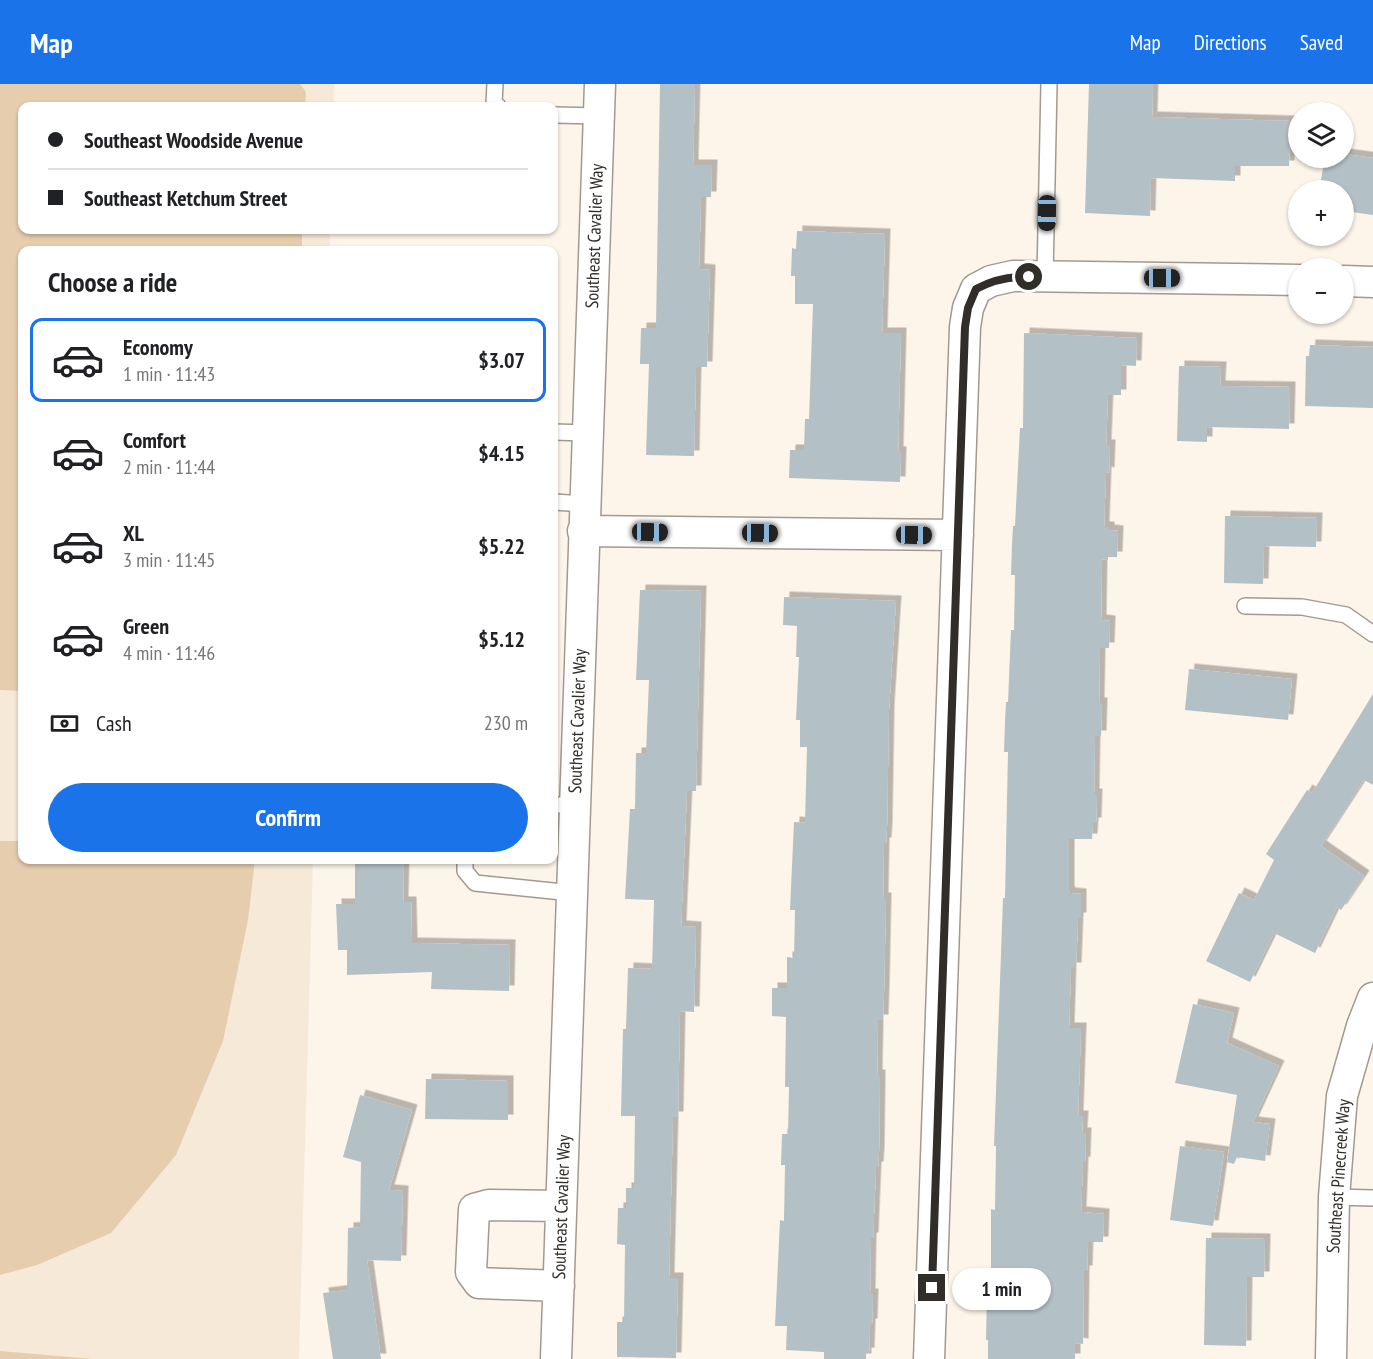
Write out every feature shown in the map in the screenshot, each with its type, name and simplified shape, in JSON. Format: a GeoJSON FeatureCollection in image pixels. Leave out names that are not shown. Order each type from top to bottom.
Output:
{"type":"FeatureCollection","features":[{"type":"Feature","properties":{"kind":"street","name":"Southeast Cavalier Way"},"geometry":{"type":"LineString","coordinates":[[556,1359],[572,893],[564,805],[584,517],[600,84]]}},
{"type":"Feature","properties":{"kind":"street"},"geometry":{"type":"LineString","coordinates":[[929,1359],[965,327],[968,308],[976,289],[991,281],[1013,276],[1288,280]]}},
{"type":"Feature","properties":{"kind":"street"},"geometry":{"type":"LineString","coordinates":[[1354,281],[1373,282]]}},
{"type":"Feature","properties":{"kind":"street"},"geometry":{"type":"LineString","coordinates":[[584,517],[958,536]]}},
{"type":"Feature","properties":{"kind":"street","name":"Southeast Pinecreek Way"},"geometry":{"type":"LineString","coordinates":[[1331,1359],[1334,1197],[1342,1096],[1362,1026],[1373,998]]}},
{"type":"Feature","properties":{"kind":"street"},"geometry":{"type":"LineString","coordinates":[[559,1286],[479,1283],[471,1272],[474,1209],[489,1205],[561,1206]]}},
{"type":"Feature","properties":{"kind":"lane"},"geometry":{"type":"LineString","coordinates":[[494,102],[495,84]]}},
{"type":"Feature","properties":{"kind":"lane"},"geometry":{"type":"LineString","coordinates":[[1045,277],[1049,84]]}},
{"type":"Feature","properties":{"kind":"lane"},"geometry":{"type":"LineString","coordinates":[[558,115],[599,117]]}},
{"type":"Feature","properties":{"kind":"lane"},"geometry":{"type":"LineString","coordinates":[[558,432],[587,433]]}},
{"type":"Feature","properties":{"kind":"lane"},"geometry":{"type":"LineString","coordinates":[[558,504],[584,517]]}},
{"type":"Feature","properties":{"kind":"lane"},"geometry":{"type":"LineString","coordinates":[[1245,606],[1302,607],[1346,615],[1373,634]]}},
{"type":"Feature","properties":{"kind":"lane"},"geometry":{"type":"LineString","coordinates":[[465,864],[465,871],[475,884],[572,893]]}},
{"type":"Feature","properties":{"kind":"lane"},"geometry":{"type":"LineString","coordinates":[[1334,1197],[1373,1198]]}},
{"type":"Feature","properties":{"kind":"shaded area"},"geometry":{"type":"Polygon","coordinates":[[[0,84],[334,84],[334,102],[18,102],[18,234],[330,234],[330,246],[18,246],[18,864],[313,864],[299,1359],[0,1359],[0,84]]]}},
{"type":"Feature","properties":{"kind":"shaded area"},"geometry":{"type":"Polygon","coordinates":[[[0,84],[300,84],[306,92],[305,102],[18,102],[18,234],[302,234],[302,246],[18,246],[18,691],[0,690],[0,84]]]}},
{"type":"Feature","properties":{"kind":"shaded area"},"geometry":{"type":"Polygon","coordinates":[[[0,841],[18,841],[18,864],[255,864],[248,920],[223,1041],[176,1155],[111,1233],[37,1265],[0,1275],[0,841]]]}},
{"type":"Feature","properties":{"kind":"shaded area"},"geometry":{"type":"Polygon","coordinates":[[[0,1351],[93,1359],[0,1359],[0,1351]]]}},
{"type":"Feature","properties":{"kind":"building"},"geometry":{"type":"Polygon","coordinates":[[[660,84],[695,84],[693,165],[712,165],[711,197],[701,197],[699,269],[710,270],[707,367],[696,367],[694,456],[646,455],[649,364],[640,364],[641,328],[656,328],[660,84]]]}},
{"type":"Feature","properties":{"kind":"building"},"geometry":{"type":"Polygon","coordinates":[[[1089,84],[1153,84],[1152,117],[1288,121],[1288,166],[1235,166],[1235,181],[1151,178],[1150,216],[1085,213],[1089,84]]]}},
{"type":"Feature","properties":{"kind":"building"},"geometry":{"type":"Polygon","coordinates":[[[1354,155],[1373,158],[1373,215],[1354,212],[1354,180],[1321,180],[1323,168],[1354,168],[1354,155]]]}},
{"type":"Feature","properties":{"kind":"building"},"geometry":{"type":"Polygon","coordinates":[[[797,231],[885,234],[882,333],[901,333],[898,452],[901,452],[900,482],[789,478],[790,450],[804,450],[805,419],[809,419],[813,304],[795,304],[795,276],[791,276],[792,248],[796,249],[797,231]]]}},
{"type":"Feature","properties":{"kind":"building"},"geometry":{"type":"Polygon","coordinates":[[[1024,333],[1137,338],[1136,366],[1121,365],[1121,395],[1108,395],[1106,445],[1110,445],[1109,473],[1106,472],[1104,527],[1118,531],[1117,557],[1102,559],[1101,620],[1110,621],[1109,648],[1100,648],[1099,703],[1102,703],[1101,736],[1095,736],[1096,823],[1093,823],[1092,839],[1069,839],[1069,891],[1081,894],[1076,968],[1071,968],[1069,1028],[1081,1028],[1078,1116],[1083,1116],[1082,1133],[1086,1133],[1081,1212],[1104,1214],[1103,1242],[1088,1242],[1087,1271],[1084,1271],[1083,1344],[1075,1343],[1075,1359],[988,1359],[988,1340],[986,1340],[987,1290],[991,1290],[991,1209],[995,1210],[996,1146],[994,1146],[1003,898],[1005,898],[1008,752],[1004,752],[1005,721],[1011,630],[1014,630],[1015,575],[1011,575],[1012,545],[1020,428],[1023,428],[1024,333]]]}},
{"type":"Feature","properties":{"kind":"building"},"geometry":{"type":"Polygon","coordinates":[[[1310,345],[1373,347],[1373,408],[1305,406],[1306,356],[1309,356],[1310,345]]]}},
{"type":"Feature","properties":{"kind":"building"},"geometry":{"type":"Polygon","coordinates":[[[1179,366],[1221,367],[1220,386],[1290,387],[1289,429],[1207,427],[1207,442],[1177,441],[1179,366]]]}},
{"type":"Feature","properties":{"kind":"building"},"geometry":{"type":"Polygon","coordinates":[[[1225,516],[1317,518],[1316,547],[1264,546],[1263,584],[1224,583],[1225,516]]]}},
{"type":"Feature","properties":{"kind":"building"},"geometry":{"type":"Polygon","coordinates":[[[640,590],[701,591],[696,791],[687,791],[681,926],[696,927],[694,1012],[680,1011],[678,1117],[673,1117],[669,1278],[678,1278],[676,1358],[617,1357],[617,1322],[624,1322],[625,1245],[617,1244],[618,1208],[626,1208],[626,1188],[634,1188],[635,1116],[621,1116],[623,1029],[626,1029],[628,968],[652,969],[654,900],[625,899],[630,809],[635,809],[636,753],[646,753],[649,680],[636,680],[640,590]]]}},
{"type":"Feature","properties":{"kind":"building"},"geometry":{"type":"Polygon","coordinates":[[[784,597],[896,601],[889,709],[887,827],[886,843],[884,843],[883,898],[886,898],[883,1020],[878,1020],[879,1152],[878,1167],[876,1167],[873,1238],[871,1238],[872,1324],[870,1324],[869,1353],[866,1353],[866,1359],[824,1359],[824,1352],[786,1350],[787,1326],[775,1326],[780,1220],[784,1221],[785,1165],[781,1165],[782,1134],[788,1134],[789,1087],[785,1087],[786,1017],[772,1016],[772,988],[787,988],[787,957],[794,958],[795,910],[790,910],[794,822],[805,823],[807,747],[800,747],[800,720],[796,720],[799,657],[796,657],[797,626],[783,625],[784,597]]]}},
{"type":"Feature","properties":{"kind":"building"},"geometry":{"type":"Polygon","coordinates":[[[1189,669],[1292,679],[1288,720],[1185,710],[1189,669]]]}},
{"type":"Feature","properties":{"kind":"building"},"geometry":{"type":"Polygon","coordinates":[[[1373,694],[1373,785],[1364,780],[1321,846],[1364,876],[1341,910],[1337,907],[1315,953],[1274,933],[1250,982],[1206,961],[1239,893],[1254,900],[1274,860],[1266,854],[1307,790],[1312,793],[1373,694]]]}},
{"type":"Feature","properties":{"kind":"building"},"geometry":{"type":"Polygon","coordinates":[[[355,864],[404,864],[403,902],[411,902],[412,943],[510,945],[509,991],[431,989],[432,972],[347,975],[347,950],[338,950],[336,904],[355,904],[355,864]]]}},
{"type":"Feature","properties":{"kind":"building"},"geometry":{"type":"Polygon","coordinates":[[[1193,1004],[1234,1013],[1227,1043],[1279,1066],[1253,1122],[1270,1124],[1265,1161],[1237,1157],[1234,1164],[1227,1162],[1237,1095],[1175,1083],[1193,1004]]]}},
{"type":"Feature","properties":{"kind":"building"},"geometry":{"type":"Polygon","coordinates":[[[426,1079],[508,1081],[508,1120],[425,1119],[426,1079]]]}},
{"type":"Feature","properties":{"kind":"building"},"geometry":{"type":"Polygon","coordinates":[[[360,1095],[412,1110],[389,1190],[403,1191],[401,1261],[367,1260],[381,1359],[333,1359],[323,1293],[347,1290],[348,1228],[360,1227],[361,1162],[343,1157],[360,1095]]]}},
{"type":"Feature","properties":{"kind":"building"},"geometry":{"type":"Polygon","coordinates":[[[1180,1146],[1224,1152],[1213,1226],[1170,1220],[1180,1146]]]}},
{"type":"Feature","properties":{"kind":"building"},"geometry":{"type":"Polygon","coordinates":[[[1206,1238],[1265,1239],[1264,1277],[1247,1277],[1246,1346],[1204,1345],[1206,1238]]]}},
{"type":"Feature","properties":{"kind":"route"},"geometry":{"type":"LineString","coordinates":[[932,1288],[965,327],[968,308],[976,289],[991,281],[1013,276],[1029,277]]}}]}
